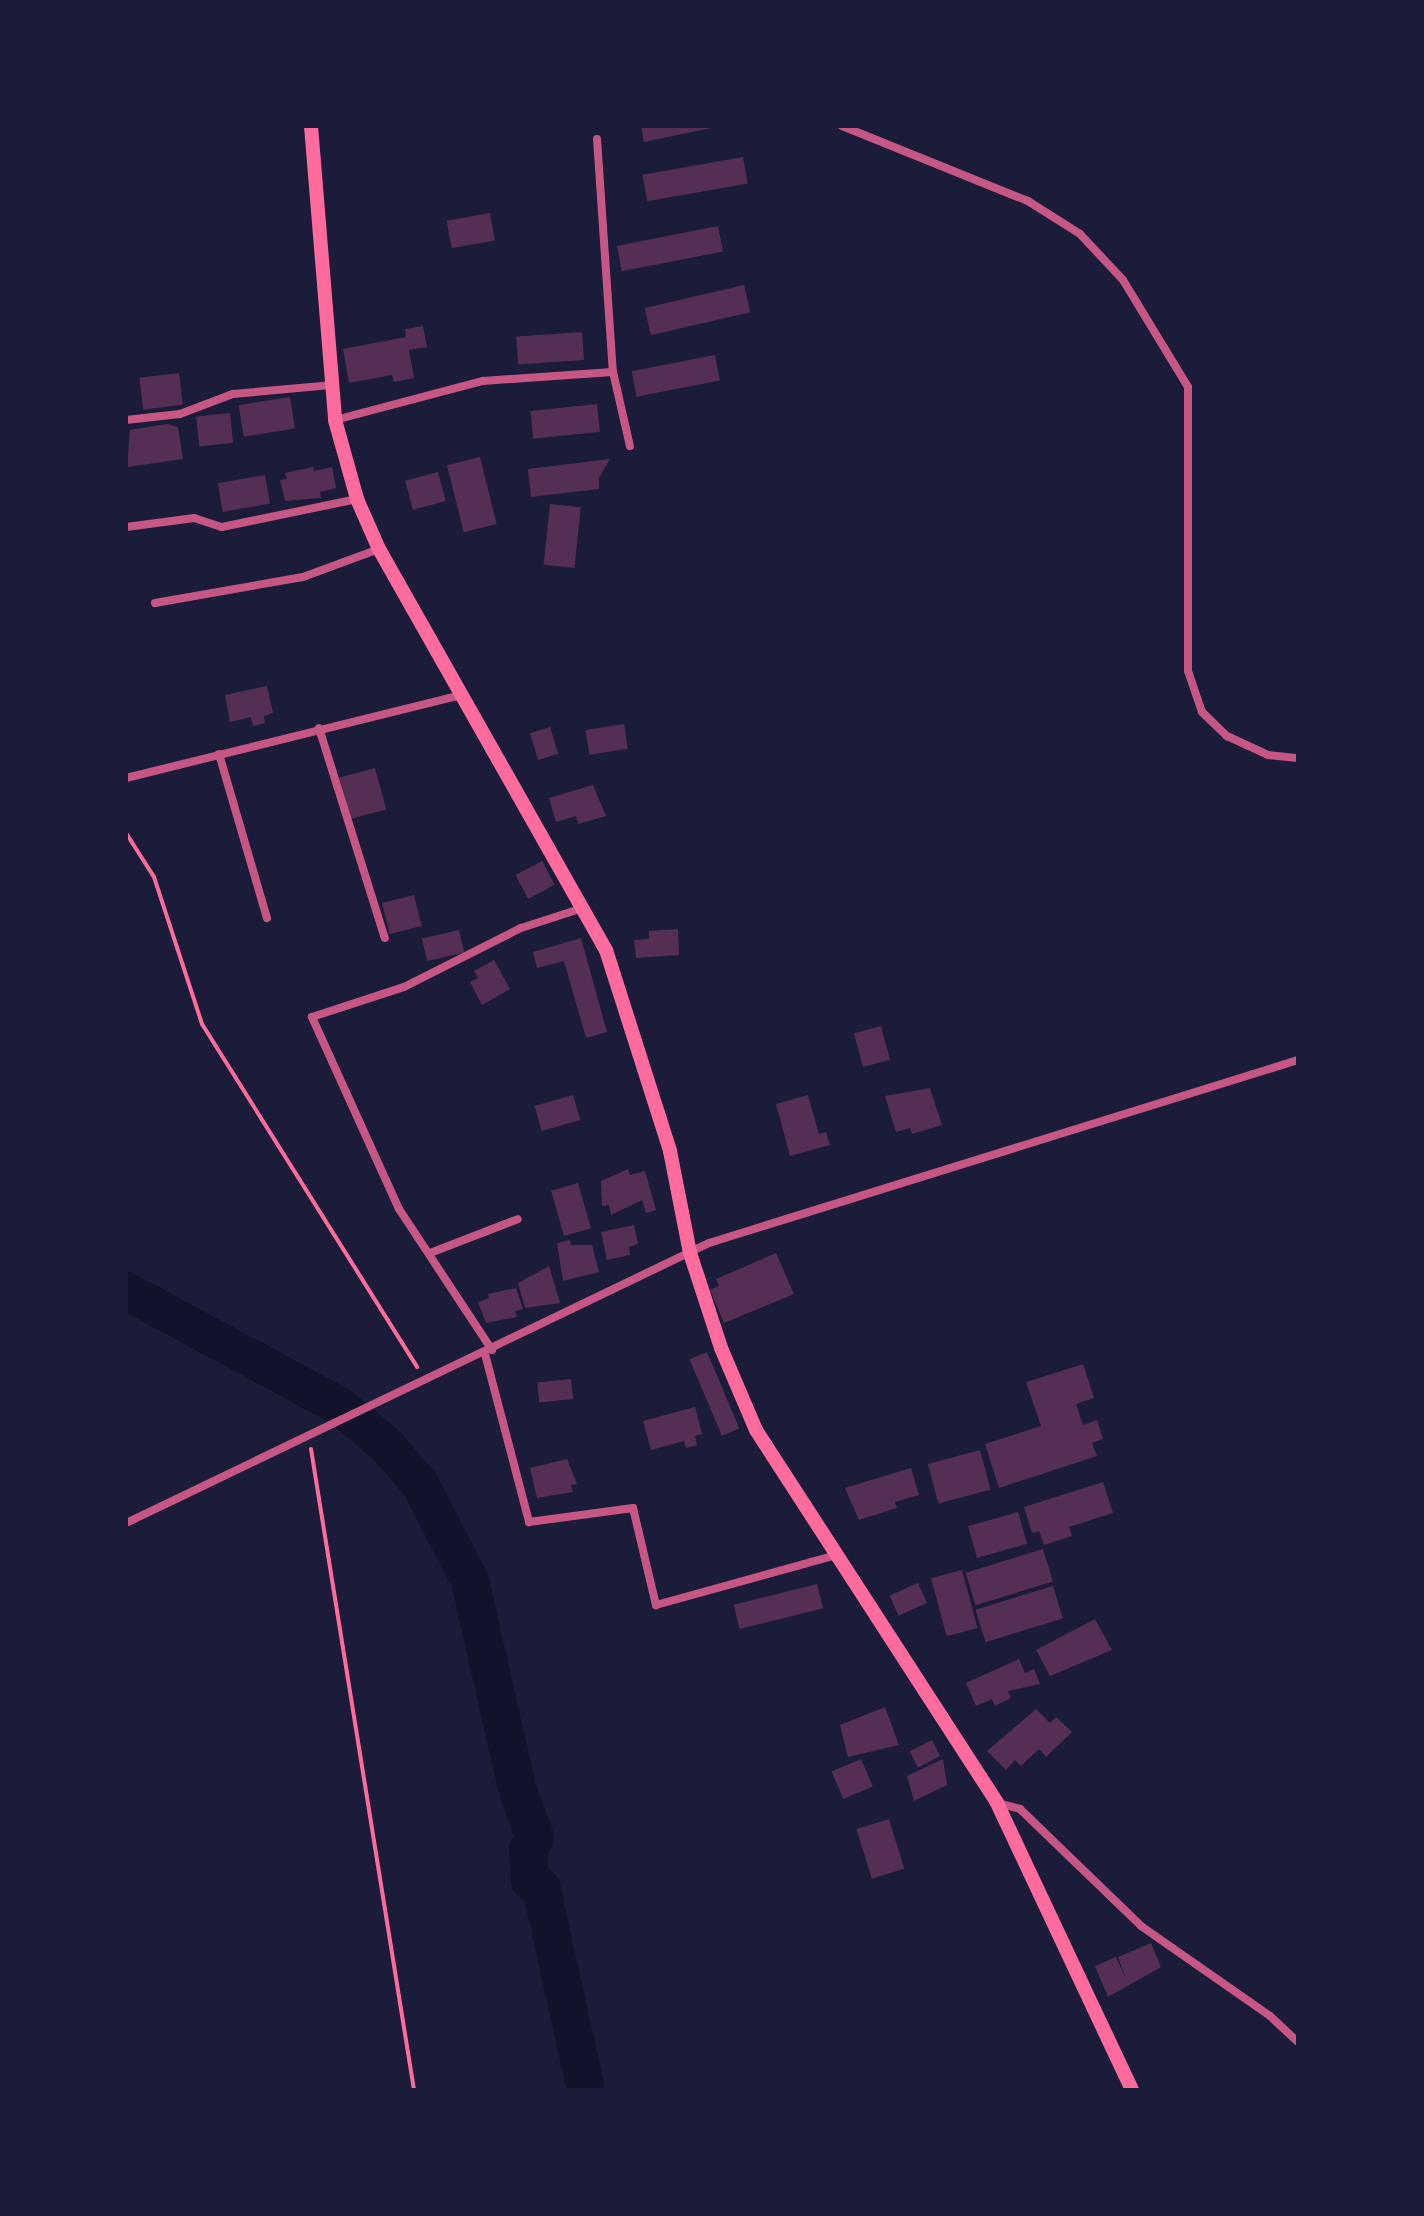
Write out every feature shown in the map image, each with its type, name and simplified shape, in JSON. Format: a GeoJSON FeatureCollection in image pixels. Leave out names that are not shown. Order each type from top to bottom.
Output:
{"type":"FeatureCollection","features":[{"type":"Feature","properties":{"kind":"main road"},"geometry":{"type":"LineString","coordinates":[[311,126],[335,420],[357,499],[379,549],[583,908],[626,1001],[670,1151],[690,1253],[721,1348],[756,1430],[833,1556],[997,1803],[1132,2090]]}},
{"type":"Feature","properties":{"kind":"street"},"geometry":{"type":"LineString","coordinates":[[842,126],[1028,201],[1080,234],[1123,280],[1188,387],[1188,671],[1202,712],[1227,736],[1268,755],[1298,758]]}},
{"type":"Feature","properties":{"kind":"street"},"geometry":{"type":"LineString","coordinates":[[597,139],[613,372],[630,446]]}},
{"type":"Feature","properties":{"kind":"street"},"geometry":{"type":"LineString","coordinates":[[335,420],[483,381],[613,372]]}},
{"type":"Feature","properties":{"kind":"street"},"geometry":{"type":"LineString","coordinates":[[126,420],[180,414],[233,394],[331,385]]}},
{"type":"Feature","properties":{"kind":"street"},"geometry":{"type":"LineString","coordinates":[[126,527],[194,518],[222,527],[357,499]]}},
{"type":"Feature","properties":{"kind":"street"},"geometry":{"type":"LineString","coordinates":[[155,603],[303,577],[379,549]]}},
{"type":"Feature","properties":{"kind":"street"},"geometry":{"type":"LineString","coordinates":[[126,778],[462,695]]}},
{"type":"Feature","properties":{"kind":"street"},"geometry":{"type":"LineString","coordinates":[[319,728],[385,938]]}},
{"type":"Feature","properties":{"kind":"street"},"geometry":{"type":"LineString","coordinates":[[219,754],[267,918]]}},
{"type":"Feature","properties":{"kind":"street"},"geometry":{"type":"LineString","coordinates":[[583,908],[521,928],[404,987],[312,1017],[399,1209],[430,1253],[489,1352],[529,1522],[633,1508],[656,1605],[833,1556]]}},
{"type":"Feature","properties":{"kind":"street"},"geometry":{"type":"LineString","coordinates":[[126,1523],[426,1383],[690,1253],[1298,1060]]}},
{"type":"Feature","properties":{"kind":"street"},"geometry":{"type":"LineString","coordinates":[[430,1253],[518,1219]]}},
{"type":"Feature","properties":{"kind":"street"},"geometry":{"type":"LineString","coordinates":[[997,1803],[1020,1809],[1141,1926],[1270,2016],[1298,2042]]}},
{"type":"Feature","properties":{"kind":"path"},"geometry":{"type":"LineString","coordinates":[[126,833],[154,877],[202,1024],[426,1383]]}},
{"type":"Feature","properties":{"kind":"path"},"geometry":{"type":"LineString","coordinates":[[310,1438],[414,2090]]}},
{"type":"Feature","properties":{"kind":"building"},"geometry":{"type":"Polygon","coordinates":[[[641,126],[716,126],[716,127],[644,142],[641,126]]]}},
{"type":"Feature","properties":{"kind":"building"},"geometry":{"type":"Polygon","coordinates":[[[743,157],[748,184],[647,201],[643,175],[743,157]]]}},
{"type":"Feature","properties":{"kind":"building"},"geometry":{"type":"Polygon","coordinates":[[[490,213],[495,241],[452,248],[447,221],[490,213]]]}},
{"type":"Feature","properties":{"kind":"building"},"geometry":{"type":"Polygon","coordinates":[[[718,226],[723,252],[622,271],[617,246],[718,226]]]}},
{"type":"Feature","properties":{"kind":"building"},"geometry":{"type":"Polygon","coordinates":[[[744,285],[750,312],[651,335],[645,308],[744,285]]]}},
{"type":"Feature","properties":{"kind":"building"},"geometry":{"type":"Polygon","coordinates":[[[423,326],[427,347],[409,350],[414,378],[394,382],[392,375],[349,383],[343,349],[406,337],[405,329],[423,326]]]}},
{"type":"Feature","properties":{"kind":"building"},"geometry":{"type":"Polygon","coordinates":[[[582,332],[584,360],[518,365],[516,337],[582,332]]]}},
{"type":"Feature","properties":{"kind":"building"},"geometry":{"type":"Polygon","coordinates":[[[715,355],[720,381],[637,397],[632,371],[715,355]]]}},
{"type":"Feature","properties":{"kind":"building"},"geometry":{"type":"Polygon","coordinates":[[[179,373],[183,405],[143,410],[139,378],[179,373]]]}},
{"type":"Feature","properties":{"kind":"building"},"geometry":{"type":"Polygon","coordinates":[[[290,397],[295,429],[244,437],[239,405],[290,397]]]}},
{"type":"Feature","properties":{"kind":"building"},"geometry":{"type":"Polygon","coordinates":[[[597,404],[600,432],[533,439],[530,411],[597,404]]]}},
{"type":"Feature","properties":{"kind":"building"},"geometry":{"type":"Polygon","coordinates":[[[230,413],[233,443],[199,446],[196,417],[230,413]]]}},
{"type":"Feature","properties":{"kind":"building"},"geometry":{"type":"Polygon","coordinates":[[[167,424],[178,427],[183,459],[127,467],[130,430],[167,424]]]}},
{"type":"Feature","properties":{"kind":"building"},"geometry":{"type":"Polygon","coordinates":[[[480,457],[497,524],[464,532],[447,465],[480,457]]]}},
{"type":"Feature","properties":{"kind":"building"},"geometry":{"type":"Polygon","coordinates":[[[610,459],[599,478],[599,489],[531,497],[528,469],[610,459]]]}},
{"type":"Feature","properties":{"kind":"building"},"geometry":{"type":"Polygon","coordinates":[[[313,467],[314,471],[332,467],[336,488],[320,492],[321,498],[285,501],[280,480],[287,479],[285,473],[313,467]]]}},
{"type":"Feature","properties":{"kind":"building"},"geometry":{"type":"Polygon","coordinates":[[[438,472],[446,501],[413,510],[405,481],[438,472]]]}},
{"type":"Feature","properties":{"kind":"building"},"geometry":{"type":"Polygon","coordinates":[[[265,475],[270,504],[223,512],[218,483],[265,475]]]}},
{"type":"Feature","properties":{"kind":"building"},"geometry":{"type":"Polygon","coordinates":[[[550,504],[581,507],[574,568],[544,565],[550,504]]]}},
{"type":"Feature","properties":{"kind":"building"},"geometry":{"type":"Polygon","coordinates":[[[267,686],[273,713],[264,716],[265,723],[253,726],[251,717],[230,722],[225,695],[267,686]]]}},
{"type":"Feature","properties":{"kind":"building"},"geometry":{"type":"Polygon","coordinates":[[[624,724],[628,749],[589,755],[585,730],[624,724]]]}},
{"type":"Feature","properties":{"kind":"building"},"geometry":{"type":"Polygon","coordinates":[[[550,727],[558,754],[538,760],[530,733],[550,727]]]}},
{"type":"Feature","properties":{"kind":"building"},"geometry":{"type":"Polygon","coordinates":[[[375,768],[386,810],[350,819],[339,778],[375,768]]]}},
{"type":"Feature","properties":{"kind":"building"},"geometry":{"type":"Polygon","coordinates":[[[593,785],[606,816],[578,824],[576,816],[556,822],[549,798],[593,785]]]}},
{"type":"Feature","properties":{"kind":"building"},"geometry":{"type":"Polygon","coordinates":[[[542,861],[555,885],[528,899],[516,875],[542,861]]]}},
{"type":"Feature","properties":{"kind":"building"},"geometry":{"type":"Polygon","coordinates":[[[414,895],[422,926],[390,934],[382,903],[414,895]]]}},
{"type":"Feature","properties":{"kind":"building"},"geometry":{"type":"Polygon","coordinates":[[[678,929],[679,955],[636,958],[634,940],[649,939],[649,931],[678,929]]]}},
{"type":"Feature","properties":{"kind":"building"},"geometry":{"type":"Polygon","coordinates":[[[459,930],[464,952],[427,961],[422,939],[459,930]]]}},
{"type":"Feature","properties":{"kind":"building"},"geometry":{"type":"Polygon","coordinates":[[[581,938],[607,1032],[586,1038],[564,961],[537,968],[533,952],[581,938]]]}},
{"type":"Feature","properties":{"kind":"building"},"geometry":{"type":"Polygon","coordinates":[[[494,960],[510,989],[482,1005],[470,982],[478,978],[474,971],[494,960]]]}},
{"type":"Feature","properties":{"kind":"building"},"geometry":{"type":"Polygon","coordinates":[[[881,1026],[890,1060],[863,1067],[854,1033],[881,1026]]]}},
{"type":"Feature","properties":{"kind":"building"},"geometry":{"type":"Polygon","coordinates":[[[930,1088],[942,1125],[912,1134],[910,1128],[896,1132],[885,1096],[930,1088]]]}},
{"type":"Feature","properties":{"kind":"building"},"geometry":{"type":"Polygon","coordinates":[[[573,1095],[580,1120],[542,1131],[535,1106],[573,1095]]]}},
{"type":"Feature","properties":{"kind":"building"},"geometry":{"type":"Polygon","coordinates":[[[808,1095],[819,1134],[826,1132],[830,1145],[790,1156],[776,1104],[808,1095]]]}},
{"type":"Feature","properties":{"kind":"building"},"geometry":{"type":"Polygon","coordinates":[[[628,1169],[630,1175],[645,1171],[656,1210],[646,1213],[642,1200],[611,1215],[609,1205],[602,1206],[601,1181],[628,1169]]]}},
{"type":"Feature","properties":{"kind":"building"},"geometry":{"type":"Polygon","coordinates":[[[578,1183],[591,1228],[564,1236],[551,1191],[578,1183]]]}},
{"type":"Feature","properties":{"kind":"building"},"geometry":{"type":"Polygon","coordinates":[[[634,1225],[638,1244],[629,1247],[630,1255],[607,1260],[601,1232],[634,1225]]]}},
{"type":"Feature","properties":{"kind":"building"},"geometry":{"type":"Polygon","coordinates":[[[570,1240],[571,1245],[592,1245],[599,1272],[563,1281],[557,1243],[570,1240]]]}},
{"type":"Feature","properties":{"kind":"building"},"geometry":{"type":"Polygon","coordinates":[[[776,1253],[794,1294],[724,1323],[710,1290],[719,1286],[716,1279],[776,1253]]]}},
{"type":"Feature","properties":{"kind":"building"},"geometry":{"type":"Polygon","coordinates":[[[549,1266],[560,1303],[525,1308],[518,1283],[549,1266]]]}},
{"type":"Feature","properties":{"kind":"building"},"geometry":{"type":"Polygon","coordinates":[[[516,1288],[523,1309],[515,1311],[517,1317],[486,1323],[478,1302],[489,1298],[488,1294],[516,1288]]]}},
{"type":"Feature","properties":{"kind":"building"},"geometry":{"type":"Polygon","coordinates":[[[707,1352],[739,1428],[722,1436],[690,1359],[707,1352]]]}},
{"type":"Feature","properties":{"kind":"building"},"geometry":{"type":"Polygon","coordinates":[[[1083,1364],[1094,1398],[1076,1404],[1083,1425],[1097,1420],[1103,1439],[1092,1443],[1097,1456],[999,1488],[985,1444],[1041,1426],[1026,1382],[1083,1364]]]}},
{"type":"Feature","properties":{"kind":"building"},"geometry":{"type":"Polygon","coordinates":[[[571,1379],[573,1399],[539,1402],[537,1383],[571,1379]]]}},
{"type":"Feature","properties":{"kind":"building"},"geometry":{"type":"Polygon","coordinates":[[[695,1407],[702,1434],[695,1436],[697,1445],[686,1448],[684,1441],[651,1450],[643,1421],[695,1407]]]}},
{"type":"Feature","properties":{"kind":"building"},"geometry":{"type":"Polygon","coordinates":[[[980,1450],[991,1490],[938,1504],[928,1464],[980,1450]]]}},
{"type":"Feature","properties":{"kind":"building"},"geometry":{"type":"Polygon","coordinates":[[[567,1459],[577,1484],[571,1485],[573,1492],[537,1498],[530,1468],[567,1459]]]}},
{"type":"Feature","properties":{"kind":"building"},"geometry":{"type":"Polygon","coordinates":[[[911,1468],[919,1495],[895,1502],[897,1508],[859,1520],[845,1488],[911,1468]]]}},
{"type":"Feature","properties":{"kind":"building"},"geometry":{"type":"Polygon","coordinates":[[[1103,1482],[1113,1513],[1069,1527],[1072,1536],[1044,1545],[1039,1531],[1032,1533],[1024,1507],[1103,1482]]]}},
{"type":"Feature","properties":{"kind":"building"},"geometry":{"type":"Polygon","coordinates":[[[1018,1512],[1027,1544],[977,1558],[968,1526],[1018,1512]]]}},
{"type":"Feature","properties":{"kind":"building"},"geometry":{"type":"Polygon","coordinates":[[[1043,1549],[1053,1582],[975,1605],[966,1573],[1043,1549]]]}},
{"type":"Feature","properties":{"kind":"building"},"geometry":{"type":"Polygon","coordinates":[[[962,1570],[978,1628],[947,1636],[931,1578],[962,1570]]]}},
{"type":"Feature","properties":{"kind":"building"},"geometry":{"type":"Polygon","coordinates":[[[918,1583],[927,1603],[899,1616],[890,1596],[918,1583]]]}},
{"type":"Feature","properties":{"kind":"building"},"geometry":{"type":"Polygon","coordinates":[[[817,1584],[823,1608],[740,1629],[734,1605],[817,1584]]]}},
{"type":"Feature","properties":{"kind":"building"},"geometry":{"type":"Polygon","coordinates":[[[1053,1586],[1063,1619],[985,1642],[976,1610],[1053,1586]]]}},
{"type":"Feature","properties":{"kind":"building"},"geometry":{"type":"Polygon","coordinates":[[[1095,1619],[1112,1650],[1050,1676],[1036,1650],[1095,1619]]]}},
{"type":"Feature","properties":{"kind":"building"},"geometry":{"type":"Polygon","coordinates":[[[1019,1659],[1025,1673],[1034,1669],[1040,1684],[1008,1691],[1011,1698],[995,1706],[992,1699],[976,1706],[966,1683],[1019,1659]]]}},
{"type":"Feature","properties":{"kind":"building"},"geometry":{"type":"Polygon","coordinates":[[[885,1707],[899,1745],[848,1757],[840,1725],[885,1707]]]}},
{"type":"Feature","properties":{"kind":"building"},"geometry":{"type":"Polygon","coordinates":[[[1036,1709],[1050,1723],[1056,1717],[1072,1732],[1046,1757],[1039,1749],[1021,1766],[1015,1760],[1006,1770],[987,1751],[1036,1709]]]}},
{"type":"Feature","properties":{"kind":"building"},"geometry":{"type":"Polygon","coordinates":[[[932,1740],[940,1756],[918,1767],[910,1751],[932,1740]]]}},
{"type":"Feature","properties":{"kind":"building"},"geometry":{"type":"Polygon","coordinates":[[[861,1759],[873,1787],[843,1799],[832,1772],[861,1759]]]}},
{"type":"Feature","properties":{"kind":"building"},"geometry":{"type":"Polygon","coordinates":[[[943,1759],[947,1785],[914,1801],[907,1776],[943,1759]]]}},
{"type":"Feature","properties":{"kind":"building"},"geometry":{"type":"Polygon","coordinates":[[[889,1819],[904,1869],[872,1879],[856,1829],[889,1819]]]}},
{"type":"Feature","properties":{"kind":"building"},"geometry":{"type":"Polygon","coordinates":[[[1151,1943],[1161,1967],[1108,1997],[1095,1966],[1116,1957],[1126,1979],[1118,1957],[1151,1943]]]}},
{"type":"Feature","properties":{"kind":"waterway"},"geometry":{"type":"LineString","coordinates":[[126,1291],[341,1407],[387,1446],[420,1484],[470,1581],[517,1788],[535,1838],[528,1849],[530,1881],[541,1887],[586,2090]]}}]}
